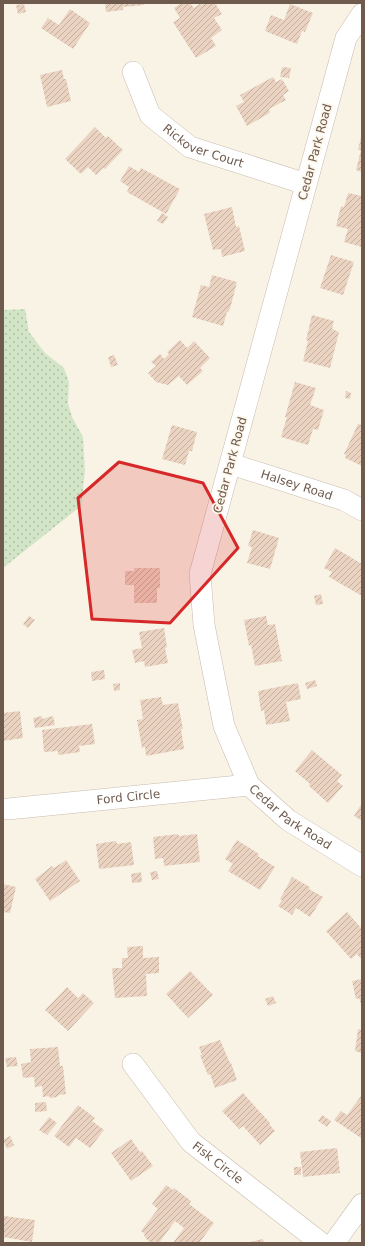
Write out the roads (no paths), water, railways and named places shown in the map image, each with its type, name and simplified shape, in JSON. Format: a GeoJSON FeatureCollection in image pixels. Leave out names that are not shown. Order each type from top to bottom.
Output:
{"type":"FeatureCollection","features":[{"type":"Feature","properties":{"kind":"street","name":"Cedar Park Road"},"geometry":{"type":"LineString","coordinates":[[362,14],[346,38],[200,574],[204,626],[224,726],[249,785],[288,820],[362,866]]}},
{"type":"Feature","properties":{"kind":"street","name":"Rickover Court"},"geometry":{"type":"LineString","coordinates":[[133,72],[150,115],[190,147],[306,184]]}},
{"type":"Feature","properties":{"kind":"street","name":"Halsey Road"},"geometry":{"type":"LineString","coordinates":[[231,464],[344,500],[362,510]]}},
{"type":"Feature","properties":{"kind":"street","name":"Ford Circle"},"geometry":{"type":"LineString","coordinates":[[8,809],[249,785]]}},
{"type":"Feature","properties":{"kind":"street","name":"Fisk Circle"},"geometry":{"type":"LineString","coordinates":[[132,1064],[191,1142],[321,1243]]}},
{"type":"Feature","properties":{"kind":"street"},"geometry":{"type":"LineString","coordinates":[[334,1243],[362,1204]]}}]}
